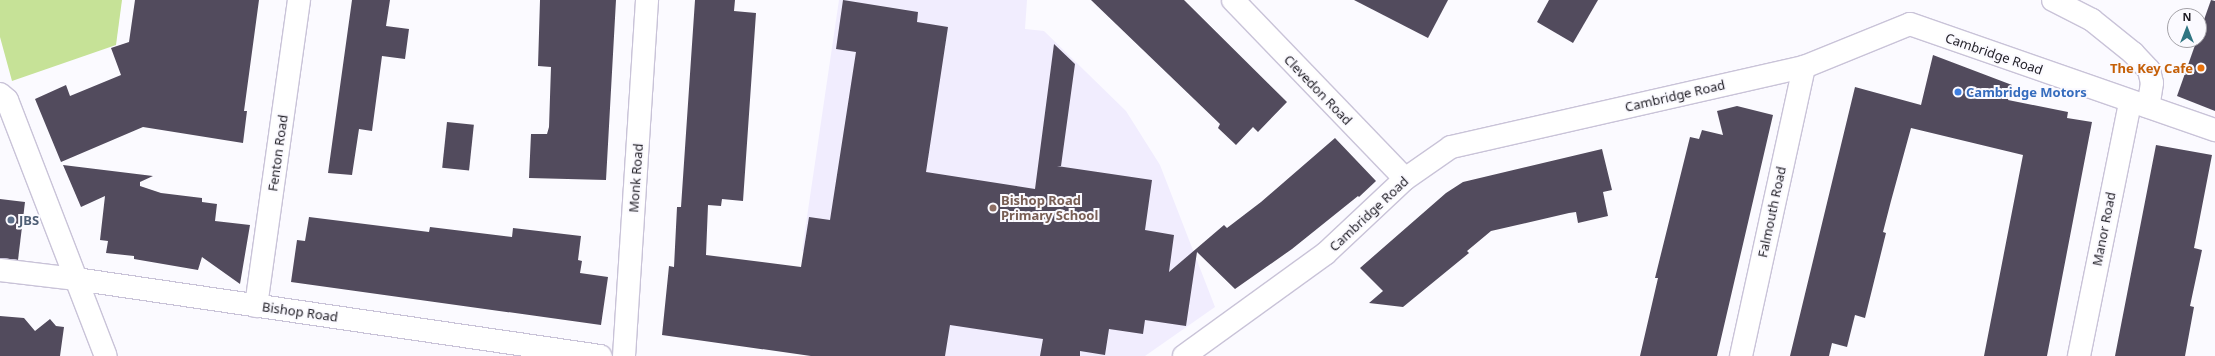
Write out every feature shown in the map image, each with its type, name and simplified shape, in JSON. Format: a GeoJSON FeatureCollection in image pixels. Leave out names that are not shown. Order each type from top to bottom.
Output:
{"type":"FeatureCollection","features":[{"type":"Feature","properties":{"kind":"street","name":"Fenton Road"},"geometry":{"type":"LineString","coordinates":[[256,306],[299,0]]}},
{"type":"Feature","properties":{"kind":"street","name":"Monk Road"},"geometry":{"type":"LineString","coordinates":[[624,356],[647,0]]}},
{"type":"Feature","properties":{"kind":"street","name":"Clevedon Road"},"geometry":{"type":"LineString","coordinates":[[1232,0],[1405,179]]}},
{"type":"Feature","properties":{"kind":"street","name":"Manor Road"},"geometry":{"type":"LineString","coordinates":[[2053,0],[2092,20],[2133,54],[2148,70],[2152,83],[2139,104],[2079,356]]}},
{"type":"Feature","properties":{"kind":"street","name":"Cambridge Road"},"geometry":{"type":"LineString","coordinates":[[1184,356],[1325,254],[1405,179],[1451,147],[1804,68],[1910,24],[2215,130]]}},
{"type":"Feature","properties":{"kind":"street","name":"Falmouth Road"},"geometry":{"type":"LineString","coordinates":[[1741,356],[1804,68]]}},
{"type":"Feature","properties":{"kind":"street"},"geometry":{"type":"LineString","coordinates":[[0,94],[6,100],[106,356]]}},
{"type":"Feature","properties":{"kind":"street","name":"Bishop Road"},"geometry":{"type":"LineString","coordinates":[[0,270],[76,279],[600,356]]}},
{"type":"Feature","properties":{"kind":"shaded area","name":"Bishop Road Primary School"},"geometry":{"type":"Polygon","coordinates":[[[839,0],[1027,0],[1025,29],[1044,31],[1126,111],[1160,165],[1215,307],[1145,356],[883,356],[894,265],[802,251],[839,0]]]}},
{"type":"Feature","properties":{"kind":"green space"},"geometry":{"type":"Polygon","coordinates":[[[0,0],[122,0],[116,45],[12,81],[0,37],[0,0]]]}},
{"type":"Feature","properties":{"kind":"building"},"geometry":{"type":"Polygon","coordinates":[[[135,0],[259,0],[244,111],[247,111],[243,143],[143,127],[61,162],[35,99],[66,85],[70,96],[121,75],[111,48],[129,42],[135,0]]]}},
{"type":"Feature","properties":{"kind":"building"},"geometry":{"type":"Polygon","coordinates":[[[352,0],[390,0],[386,26],[409,29],[405,59],[382,56],[372,131],[359,129],[352,175],[328,173],[352,0]]]}},
{"type":"Feature","properties":{"kind":"building"},"geometry":{"type":"Polygon","coordinates":[[[540,0],[616,0],[606,180],[529,178],[531,134],[547,134],[549,127],[551,67],[538,66],[540,0]]]}},
{"type":"Feature","properties":{"kind":"building","name":"Bishop Road Primary School"},"geometry":{"type":"Polygon","coordinates":[[[695,0],[735,0],[734,11],[756,13],[743,201],[722,199],[721,206],[708,205],[706,255],[801,267],[809,217],[830,220],[856,52],[836,49],[843,0],[918,12],[917,22],[948,27],[926,172],[1035,189],[1054,44],[1075,64],[1061,166],[1057,166],[1152,180],[1145,230],[1174,235],[1169,272],[1224,225],[1227,228],[1261,202],[1335,138],[1376,181],[1359,197],[1358,196],[1292,249],[1235,289],[1197,252],[1186,326],[1145,320],[1143,334],[1109,329],[1105,355],[1080,351],[1080,356],[1040,356],[1043,339],[950,325],[945,356],[811,356],[662,335],[669,266],[674,267],[677,207],[681,207],[695,0]]]}},
{"type":"Feature","properties":{"kind":"building"},"geometry":{"type":"Polygon","coordinates":[[[1091,0],[1184,0],[1287,102],[1258,132],[1253,127],[1236,145],[1218,128],[1220,124],[1091,0]]]}},
{"type":"Feature","properties":{"kind":"building"},"geometry":{"type":"Polygon","coordinates":[[[1354,0],[1448,0],[1428,38],[1354,0]]]}},
{"type":"Feature","properties":{"kind":"building"},"geometry":{"type":"Polygon","coordinates":[[[1549,0],[1598,0],[1573,43],[1537,22],[1549,0]]]}},
{"type":"Feature","properties":{"kind":"building","name":"The Key Cafe"},"geometry":{"type":"Polygon","coordinates":[[[2211,0],[2215,1],[2215,111],[2177,96],[2194,48],[2207,48],[2207,11],[2211,0]]]}},
{"type":"Feature","properties":{"kind":"building"},"geometry":{"type":"Polygon","coordinates":[[[1933,55],[2012,85],[2008,100],[2068,112],[2067,118],[2092,122],[2047,356],[1984,356],[2023,155],[1911,128],[1883,232],[1886,233],[1865,318],[1855,315],[1847,347],[1832,343],[1829,356],[1790,356],[1855,87],[1921,105],[1933,55]]]}},
{"type":"Feature","properties":{"kind":"building"},"geometry":{"type":"Polygon","coordinates":[[[1737,106],[1773,115],[1717,356],[1640,356],[1658,278],[1655,278],[1690,137],[1699,139],[1702,130],[1723,135],[1717,111],[1737,106]]]}},
{"type":"Feature","properties":{"kind":"building"},"geometry":{"type":"Polygon","coordinates":[[[447,122],[474,125],[469,171],[442,168],[447,122]]]}},
{"type":"Feature","properties":{"kind":"building"},"geometry":{"type":"Polygon","coordinates":[[[2156,145],[2212,155],[2194,248],[2202,250],[2190,306],[2194,307],[2185,356],[2115,356],[2156,145]]]}},
{"type":"Feature","properties":{"kind":"building"},"geometry":{"type":"Polygon","coordinates":[[[1602,149],[1612,190],[1603,192],[1608,216],[1578,223],[1576,212],[1491,231],[1467,251],[1469,253],[1403,307],[1369,303],[1383,291],[1360,268],[1446,193],[1463,182],[1602,149]]]}},
{"type":"Feature","properties":{"kind":"building"},"geometry":{"type":"Polygon","coordinates":[[[63,165],[153,176],[140,182],[140,186],[161,193],[202,198],[202,202],[217,204],[215,221],[250,225],[240,284],[202,257],[198,270],[134,259],[134,256],[106,253],[108,241],[100,240],[105,196],[81,207],[63,165]]]}},
{"type":"Feature","properties":{"kind":"building","name":"JBS"},"geometry":{"type":"Polygon","coordinates":[[[0,199],[25,202],[18,260],[0,258],[0,199]]]}},
{"type":"Feature","properties":{"kind":"building"},"geometry":{"type":"Polygon","coordinates":[[[309,217],[429,232],[430,227],[512,237],[513,228],[581,236],[578,260],[582,261],[580,273],[608,277],[601,325],[291,282],[297,240],[305,241],[309,217]]]}},
{"type":"Feature","properties":{"kind":"building"},"geometry":{"type":"Polygon","coordinates":[[[0,316],[24,318],[35,331],[50,319],[56,326],[64,327],[60,356],[0,356],[0,316]]]}},
{"type":"Feature","properties":{"kind":"place","name":"The Key Cafe"},"geometry":{"type":"Point","coordinates":[2201,68]}},
{"type":"Feature","properties":{"kind":"place","name":"Cambridge Motors"},"geometry":{"type":"Point","coordinates":[1958,92]}},
{"type":"Feature","properties":{"kind":"place","name":"Bishop Road Primary School"},"geometry":{"type":"Point","coordinates":[993,208]}},
{"type":"Feature","properties":{"kind":"place","name":"JBS"},"geometry":{"type":"Point","coordinates":[11,220]}}]}
